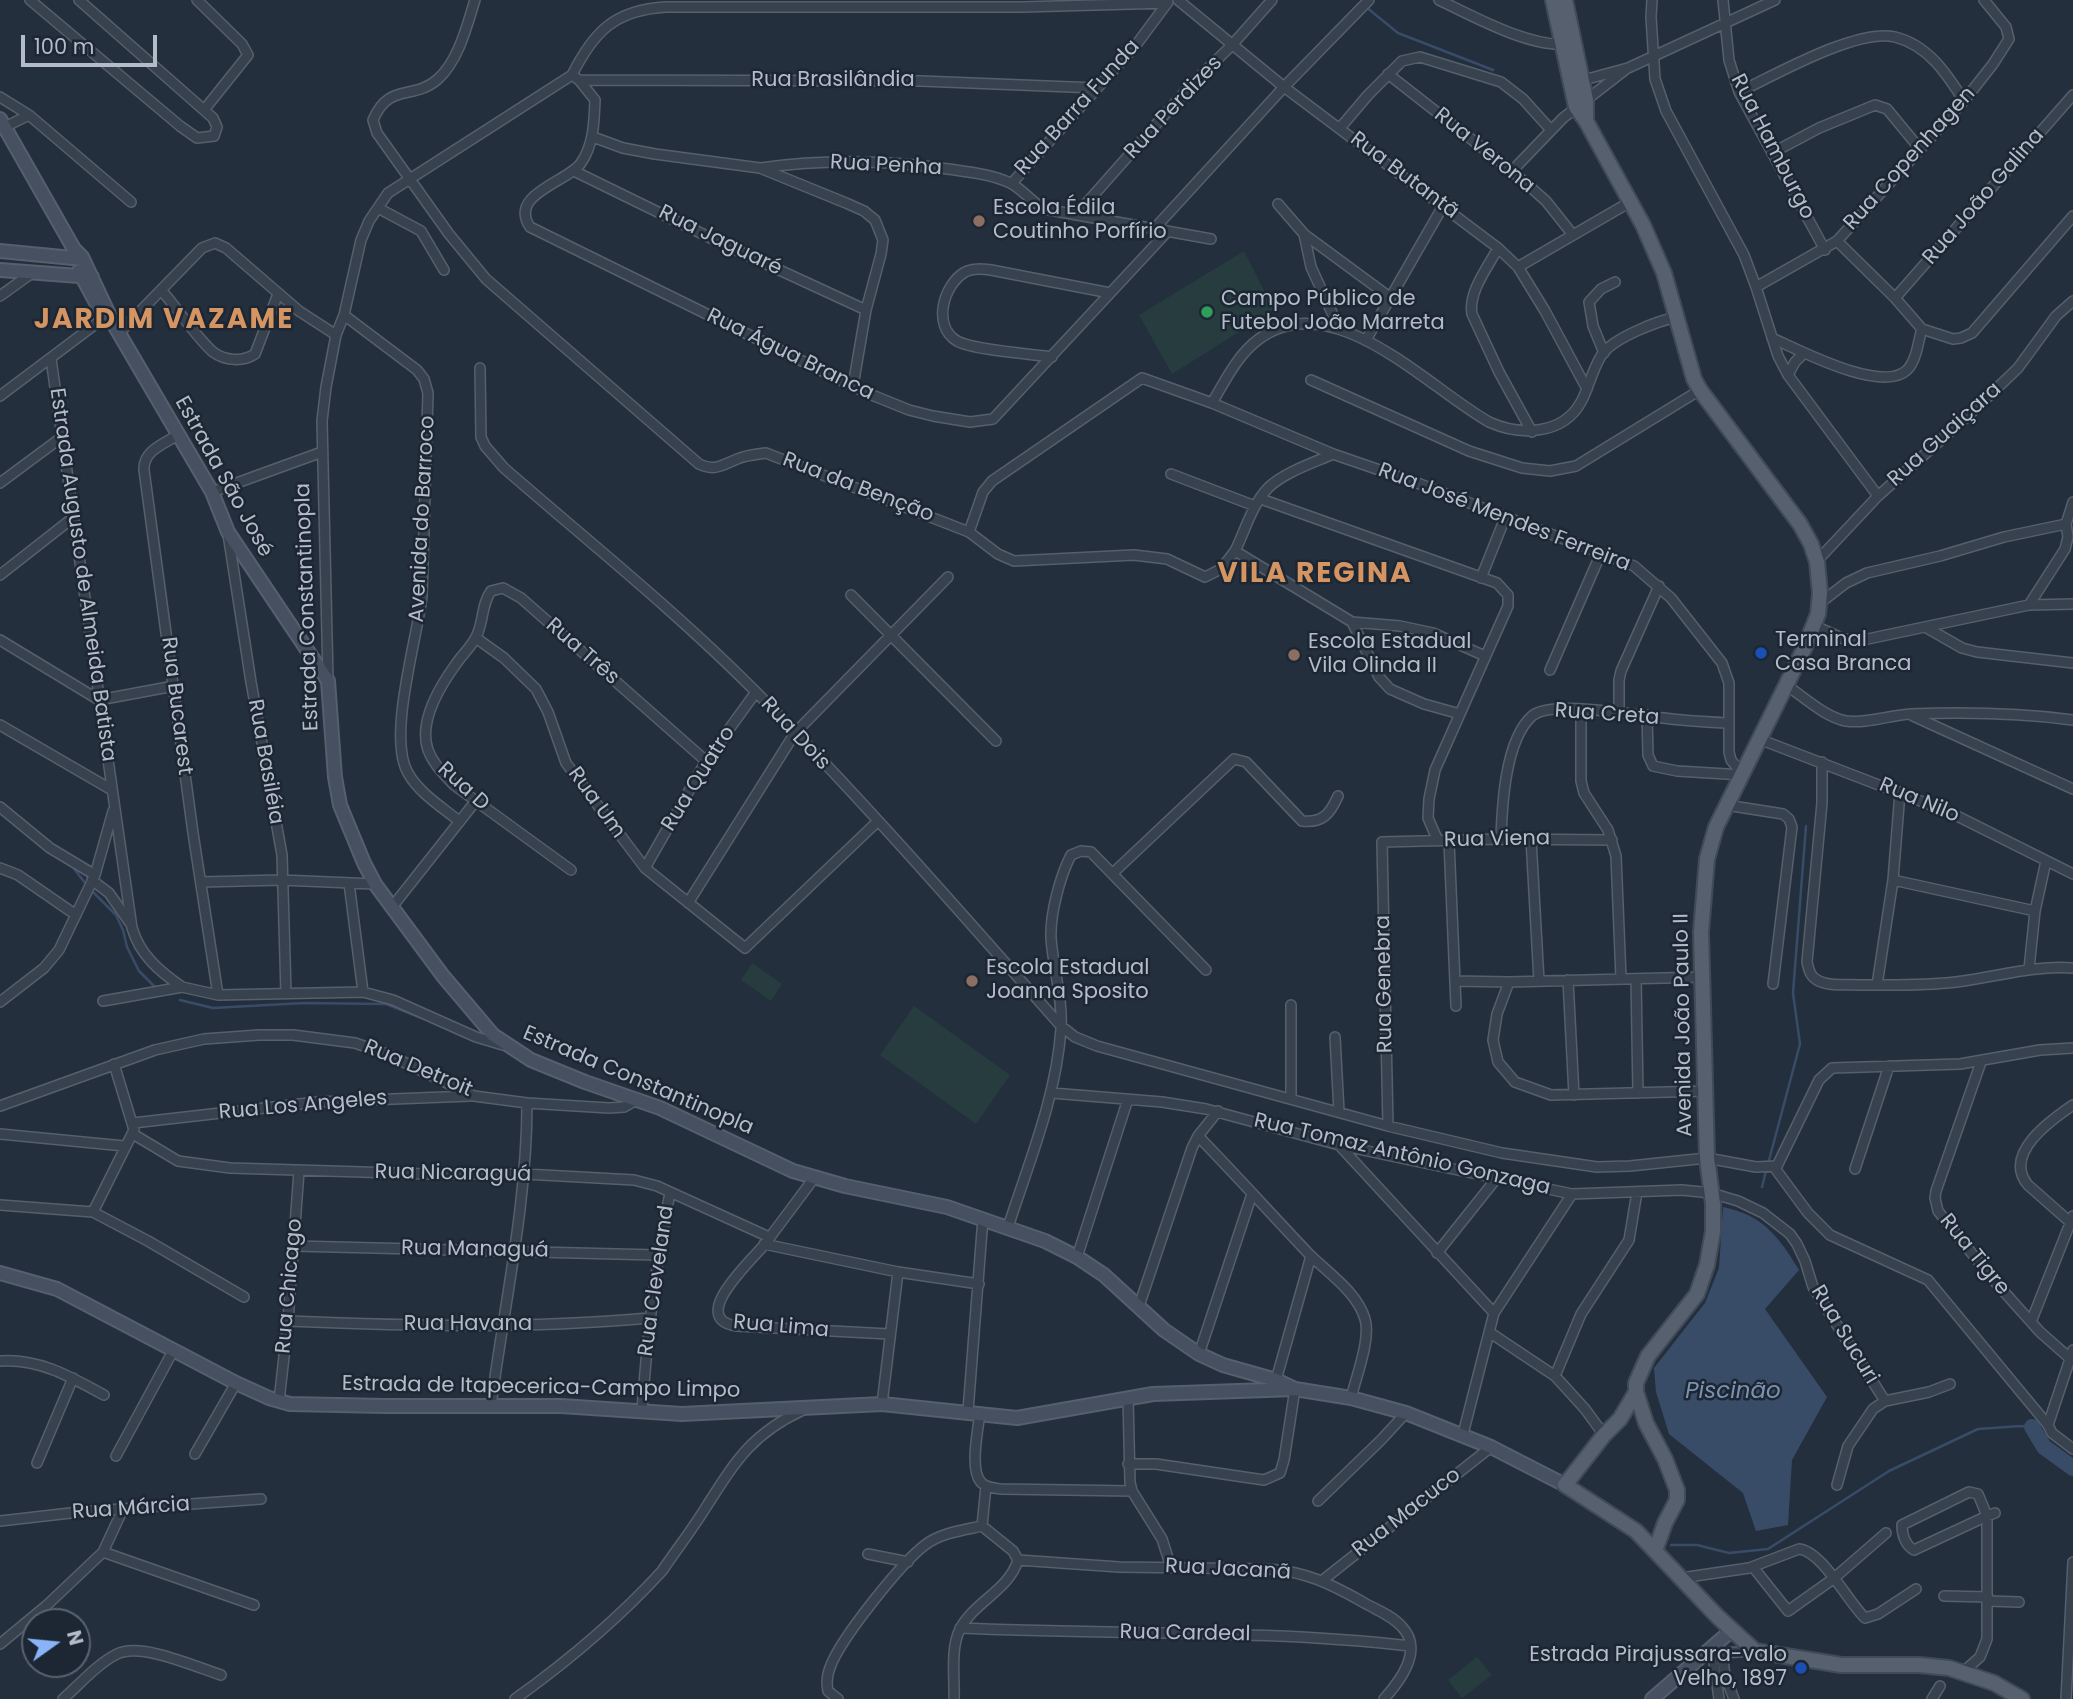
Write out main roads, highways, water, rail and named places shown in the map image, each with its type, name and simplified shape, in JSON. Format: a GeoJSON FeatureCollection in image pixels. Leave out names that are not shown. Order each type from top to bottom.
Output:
{"type":"FeatureCollection","features":[{"type":"Feature","properties":{"kind":"main road","name":"Avenida João Paulo II"},"geometry":{"type":"LineString","coordinates":[[1553,0],[1568,43]]}},
{"type":"Feature","properties":{"kind":"main road","name":"Avenida João Paulo II"},"geometry":{"type":"LineString","coordinates":[[1565,0],[1568,43],[1586,121],[1630,202],[1664,273],[1690,368],[1700,390],[1800,524],[1814,563],[1820,603],[1786,685],[1716,827],[1707,859],[1701,932],[1711,1248],[1697,1294],[1647,1356],[1638,1374],[1636,1392],[1623,1415],[1565,1485]]}},
{"type":"Feature","properties":{"kind":"main road","name":"Avenida João Paulo II"},"geometry":{"type":"LineString","coordinates":[[1813,625],[1814,563]]}},
{"type":"Feature","properties":{"kind":"main road"},"geometry":{"type":"LineString","coordinates":[[1636,1392],[1646,1423],[1665,1459],[1677,1490],[1677,1500],[1655,1551]]}},
{"type":"Feature","properties":{"kind":"main road"},"geometry":{"type":"LineString","coordinates":[[1623,1415],[1646,1423]]}},
{"type":"Feature","properties":{"kind":"main road","name":"Estrada de Itapecerica-Campo Limpo"},"geometry":{"type":"LineString","coordinates":[[1565,1485],[1636,1531],[1755,1651],[1841,1665],[1919,1665],[1963,1672],[2015,1697]]}},
{"type":"Feature","properties":{"kind":"main road"},"geometry":{"type":"LineString","coordinates":[[1636,1531],[1665,1523]]}},
{"type":"Feature","properties":{"kind":"water","name":"Piscinão"},"geometry":{"type":"Polygon","coordinates":[[[1723,1207],[1749,1216],[1768,1229],[1799,1270],[1765,1309],[1827,1397],[1792,1460],[1788,1525],[1756,1531],[1743,1493],[1669,1434],[1656,1392],[1654,1368],[1705,1303],[1719,1268],[1723,1207]]]}},
{"type":"Feature","properties":{"kind":"waterway"},"geometry":{"type":"LineString","coordinates":[[1366,7],[1398,33],[1493,70]]}},
{"type":"Feature","properties":{"kind":"waterway"},"geometry":{"type":"LineString","coordinates":[[1768,1164],[1800,1044],[1793,993],[1806,826]]}},
{"type":"Feature","properties":{"kind":"waterway"},"geometry":{"type":"LineString","coordinates":[[71,865],[86,884]]}},
{"type":"Feature","properties":{"kind":"waterway"},"geometry":{"type":"LineString","coordinates":[[90,889],[116,915],[139,971],[155,987]]}},
{"type":"Feature","properties":{"kind":"waterway"},"geometry":{"type":"LineString","coordinates":[[180,1000],[213,1008],[304,1003],[386,1004],[432,1022]]}},
{"type":"Feature","properties":{"kind":"waterway"},"geometry":{"type":"LineString","coordinates":[[1762,1187],[1766,1171]]}},
{"type":"Feature","properties":{"kind":"waterway"},"geometry":{"type":"LineString","coordinates":[[1671,1545],[1697,1545],[1729,1553],[1768,1549],[1889,1471],[1978,1429],[2032,1427]]}},
{"type":"Feature","properties":{"kind":"waterway"},"geometry":{"type":"LineString","coordinates":[[2032,1427],[2044,1447],[2073,1468]]}},
{"type":"Feature","properties":{"kind":"place","name":"Escola Édila Coutinho Porfírio"},"geometry":{"type":"Point","coordinates":[979,221]}},
{"type":"Feature","properties":{"kind":"place","name":"Campo Público de Futebol João Marreta"},"geometry":{"type":"Point","coordinates":[1207,312]}},
{"type":"Feature","properties":{"kind":"place","name":"Terminal Casa Branca"},"geometry":{"type":"Point","coordinates":[1761,653]}},
{"type":"Feature","properties":{"kind":"place","name":"Escola Estadual Vila Olinda II"},"geometry":{"type":"Point","coordinates":[1294,655]}},
{"type":"Feature","properties":{"kind":"place","name":"Escola Estadual Joanna Sposito"},"geometry":{"type":"Point","coordinates":[972,981]}},
{"type":"Feature","properties":{"kind":"place","name":"Estrada Pirajussara-valo Velho, 1897"},"geometry":{"type":"Point","coordinates":[1801,1668]}},
{"type":"Feature","properties":{"kind":"district","name":"JARDIM VAZAME"},"geometry":{"type":"Point","coordinates":[164,321]}},
{"type":"Feature","properties":{"kind":"district","name":"VILA REGINA"},"geometry":{"type":"Point","coordinates":[1315,575]}}]}
